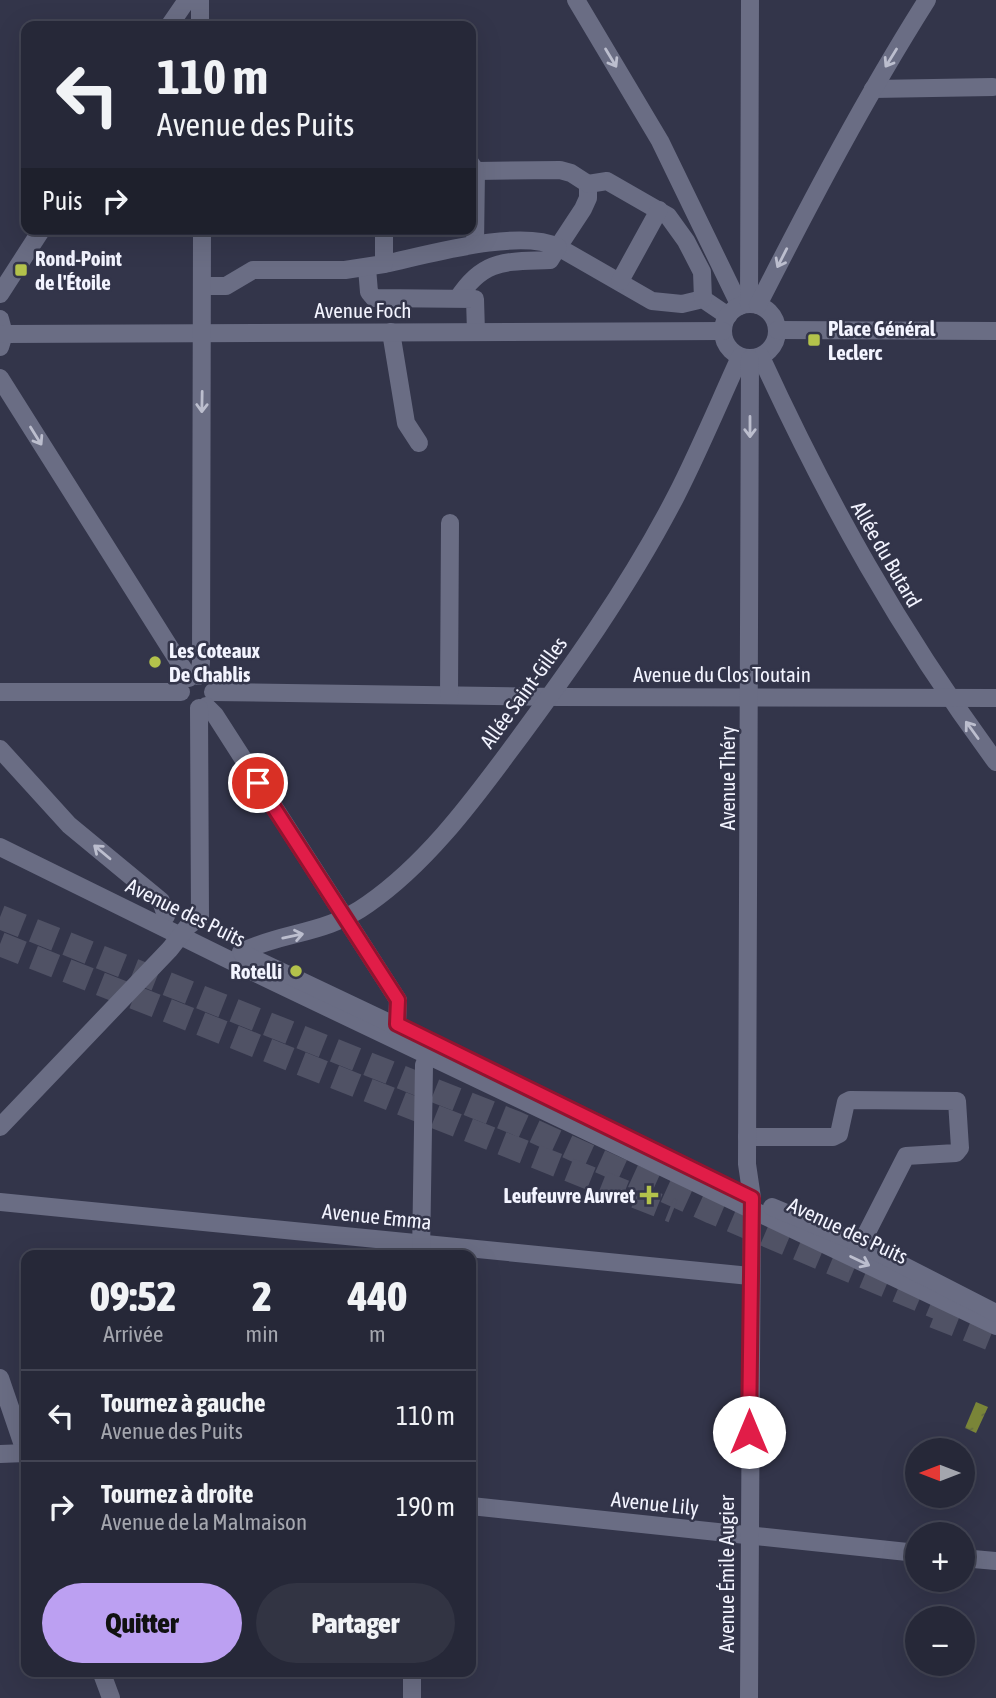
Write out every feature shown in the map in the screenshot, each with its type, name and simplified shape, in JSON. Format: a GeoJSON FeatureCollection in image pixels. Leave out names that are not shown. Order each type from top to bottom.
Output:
{"type":"FeatureCollection","features":[{"type":"Feature","properties":{"kind":"street"},"geometry":{"type":"LineString","coordinates":[[172,21],[187,0]]}},
{"type":"Feature","properties":{"kind":"street"},"geometry":{"type":"LineString","coordinates":[[200,0],[200,21]]}},
{"type":"Feature","properties":{"kind":"street"},"geometry":{"type":"LineString","coordinates":[[576,0],[660,141],[740,313]]}},
{"type":"Feature","properties":{"kind":"street"},"geometry":{"type":"LineString","coordinates":[[740,313],[750,0]]}},
{"type":"Feature","properties":{"kind":"street"},"geometry":{"type":"LineString","coordinates":[[203,286],[226,286],[253,270],[375,266],[475,244],[544,240],[652,300],[682,304],[703,299],[740,313],[772,314],[777,330],[774,345],[750,357],[727,344],[740,313],[928,0]]}},
{"type":"Feature","properties":{"kind":"street"},"geometry":{"type":"LineString","coordinates":[[873,89],[993,87]]}},
{"type":"Feature","properties":{"kind":"street"},"geometry":{"type":"LineString","coordinates":[[476,168],[560,170],[571,173],[587,184],[607,181],[659,210],[668,216],[686,241],[702,272],[703,299]]}},
{"type":"Feature","properties":{"kind":"street"},"geometry":{"type":"LineString","coordinates":[[458,298],[470,279],[496,262],[550,260],[583,209],[587,198],[587,184]]}},
{"type":"Feature","properties":{"kind":"street"},"geometry":{"type":"LineString","coordinates":[[620,281],[659,210]]}},
{"type":"Feature","properties":{"kind":"street"},"geometry":{"type":"LineString","coordinates":[[0,294],[38,235]]}},
{"type":"Feature","properties":{"kind":"street"},"geometry":{"type":"LineString","coordinates":[[202,235],[201,663],[189,682],[187,705],[206,702]]}},
{"type":"Feature","properties":{"kind":"street"},"geometry":{"type":"LineString","coordinates":[[383,235],[369,292],[374,298],[475,299],[477,332]]}},
{"type":"Feature","properties":{"kind":"street"},"geometry":{"type":"LineString","coordinates":[[475,235],[475,244]]}},
{"type":"Feature","properties":{"kind":"street","name":"Avenue Foch"},"geometry":{"type":"LineString","coordinates":[[1,333],[477,332],[740,313]]}},
{"type":"Feature","properties":{"kind":"street"},"geometry":{"type":"LineString","coordinates":[[777,330],[996,331]]}},
{"type":"Feature","properties":{"kind":"street"},"geometry":{"type":"LineString","coordinates":[[391,332],[406,423],[419,443]]}},
{"type":"Feature","properties":{"kind":"street","name":"Allée Saint-Gilles"},"geometry":{"type":"LineString","coordinates":[[241,952],[267,942],[328,927],[345,919],[411,869],[492,775],[551,696],[615,600],[676,496],[750,357]]}},
{"type":"Feature","properties":{"kind":"street","name":"Avenue Théry"},"geometry":{"type":"LineString","coordinates":[[750,357],[747,1137],[752,1204]]}},
{"type":"Feature","properties":{"kind":"street","name":"Allée du Butard"},"geometry":{"type":"LineString","coordinates":[[750,357],[855,549],[948,697],[996,762]]}},
{"type":"Feature","properties":{"kind":"street"},"geometry":{"type":"LineString","coordinates":[[0,378],[189,682]]}},
{"type":"Feature","properties":{"kind":"street"},"geometry":{"type":"LineString","coordinates":[[449,695],[450,523]]}},
{"type":"Feature","properties":{"kind":"street"},"geometry":{"type":"LineString","coordinates":[[0,692],[209,681],[206,702],[200,918],[184,930],[0,1127]]}},
{"type":"Feature","properties":{"kind":"street","name":"Avenue du Clos Toutain"},"geometry":{"type":"LineString","coordinates":[[206,702],[449,695],[996,698]]}},
{"type":"Feature","properties":{"kind":"street"},"geometry":{"type":"LineString","coordinates":[[206,702],[398,1000],[397,1024]]}},
{"type":"Feature","properties":{"kind":"street"},"geometry":{"type":"LineString","coordinates":[[0,749],[69,825],[161,901],[166,916]]}},
{"type":"Feature","properties":{"kind":"street","name":"Avenue des Puits"},"geometry":{"type":"LineString","coordinates":[[0,834],[166,916],[184,930],[241,952],[312,993],[397,1024],[432,1050]]}},
{"type":"Feature","properties":{"kind":"street","name":"Avenue des Puits"},"geometry":{"type":"LineString","coordinates":[[0,846],[184,930],[561,1111],[996,1326]]}},
{"type":"Feature","properties":{"kind":"street"},"geometry":{"type":"LineString","coordinates":[[421,1249],[425,1065],[432,1050]]}},
{"type":"Feature","properties":{"kind":"street"},"geometry":{"type":"LineString","coordinates":[[747,1137],[839,1134],[846,1102],[850,1100],[957,1101],[960,1148],[957,1153],[906,1156],[861,1244]]}},
{"type":"Feature","properties":{"kind":"street","name":"Avenue Emma"},"geometry":{"type":"LineString","coordinates":[[0,1202],[421,1249]]}},
{"type":"Feature","properties":{"kind":"street","name":"Avenue des Puits"},"geometry":{"type":"LineString","coordinates":[[752,1204],[861,1244],[996,1313]]}},
{"type":"Feature","properties":{"kind":"street","name":"Avenue Émile Augier"},"geometry":{"type":"LineString","coordinates":[[749,1698],[752,1204]]}},
{"type":"Feature","properties":{"kind":"street","name":"Avenue Emma"},"geometry":{"type":"LineString","coordinates":[[476,1254],[750,1276]]}},
{"type":"Feature","properties":{"kind":"street"},"geometry":{"type":"LineString","coordinates":[[0,1378],[21,1439]]}},
{"type":"Feature","properties":{"kind":"street"},"geometry":{"type":"LineString","coordinates":[[0,1454],[21,1454]]}},
{"type":"Feature","properties":{"kind":"street","name":"Avenue Lily"},"geometry":{"type":"LineString","coordinates":[[476,1507],[905,1552]]}},
{"type":"Feature","properties":{"kind":"street"},"geometry":{"type":"LineString","coordinates":[[975,1559],[996,1561]]}},
{"type":"Feature","properties":{"kind":"street"},"geometry":{"type":"LineString","coordinates":[[103,1677],[111,1698]]}},
{"type":"Feature","properties":{"kind":"street"},"geometry":{"type":"LineString","coordinates":[[412,1677],[412,1698]]}},
{"type":"Feature","properties":{"kind":"water"},"geometry":{"type":"Polygon","coordinates":[[[976,1402],[988,1407],[976,1433],[965,1428],[976,1402]]]}},
{"type":"Feature","properties":{"kind":"tunnel"},"geometry":{"type":"LineString","coordinates":[[0,917],[516,1123],[712,1212],[953,1314]]}},
{"type":"Feature","properties":{"kind":"tunnel"},"geometry":{"type":"LineString","coordinates":[[0,944],[673,1211]]}},
{"type":"Feature","properties":{"kind":"tunnel"},"geometry":{"type":"LineString","coordinates":[[934,1316],[996,1341]]}},
{"type":"Feature","properties":{"kind":"place","name":"Rond-Point de l'Étoile"},"geometry":{"type":"Point","coordinates":[21,270]}},
{"type":"Feature","properties":{"kind":"place","name":"Place Général Leclerc"},"geometry":{"type":"Point","coordinates":[814,340]}},
{"type":"Feature","properties":{"kind":"place","name":"Les Coteaux De Chablis"},"geometry":{"type":"Point","coordinates":[155,662]}},
{"type":"Feature","properties":{"kind":"place","name":"Rotelli"},"geometry":{"type":"Point","coordinates":[296,971]}},
{"type":"Feature","properties":{"kind":"place","name":"Leufeuvre Auvret"},"geometry":{"type":"Point","coordinates":[649,1195]}},
{"type":"Feature","properties":{"kind":"route"},"geometry":{"type":"LineString","coordinates":[[258,783],[398,1000],[397,1024],[752,1198],[749,1432]]}}]}
